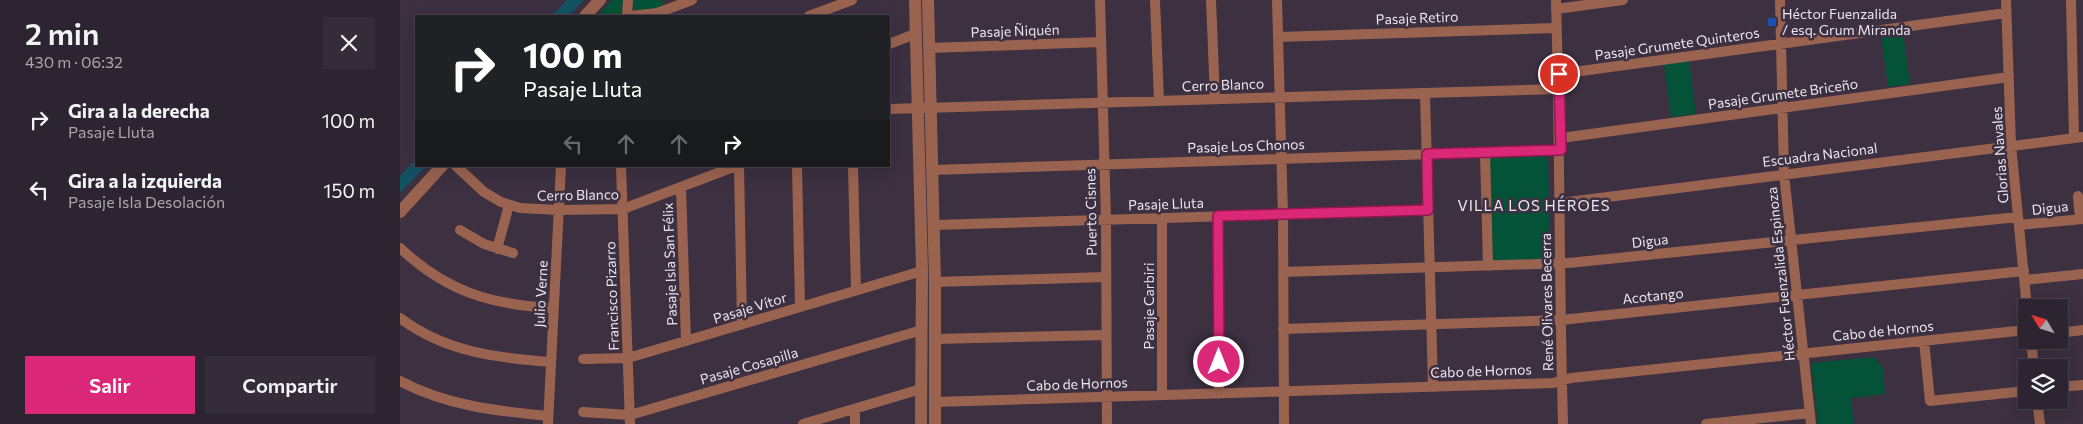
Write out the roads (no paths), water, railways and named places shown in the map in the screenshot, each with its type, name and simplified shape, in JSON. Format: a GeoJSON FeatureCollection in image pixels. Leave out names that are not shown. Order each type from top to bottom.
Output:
{"type":"FeatureCollection","features":[{"type":"Feature","properties":{"kind":"street"},"geometry":{"type":"LineString","coordinates":[[586,15],[600,0]]}},
{"type":"Feature","properties":{"kind":"street"},"geometry":{"type":"LineString","coordinates":[[627,15],[628,0]]}},
{"type":"Feature","properties":{"kind":"street"},"geometry":{"type":"LineString","coordinates":[[644,15],[657,14],[692,0]]}},
{"type":"Feature","properties":{"kind":"street"},"geometry":{"type":"LineString","coordinates":[[812,15],[852,0]]}},
{"type":"Feature","properties":{"kind":"street"},"geometry":{"type":"LineString","coordinates":[[915,0],[922,271],[921,424]]}},
{"type":"Feature","properties":{"kind":"street"},"geometry":{"type":"LineString","coordinates":[[928,0],[936,282],[935,424]]}},
{"type":"Feature","properties":{"kind":"street","name":"Puerto Cisnes"},"geometry":{"type":"LineString","coordinates":[[1100,0],[1106,220],[1107,424]]}},
{"type":"Feature","properties":{"kind":"street"},"geometry":{"type":"LineString","coordinates":[[1155,0],[1158,101]]}},
{"type":"Feature","properties":{"kind":"street"},"geometry":{"type":"LineString","coordinates":[[1212,0],[1215,100]]}},
{"type":"Feature","properties":{"kind":"street"},"geometry":{"type":"LineString","coordinates":[[1277,0],[1283,215],[1284,424]]}},
{"type":"Feature","properties":{"kind":"street"},"geometry":{"type":"LineString","coordinates":[[1556,4],[1622,0]]}},
{"type":"Feature","properties":{"kind":"street","name":"Héctor Fuenzalida Espinoza"},"geometry":{"type":"LineString","coordinates":[[1780,0],[1784,174],[1811,424]]}},
{"type":"Feature","properties":{"kind":"street","name":"Glorias Navales"},"geometry":{"type":"LineString","coordinates":[[2006,0],[2011,145],[2027,299]]}},
{"type":"Feature","properties":{"kind":"street"},"geometry":{"type":"LineString","coordinates":[[2071,0],[2079,137]]}},
{"type":"Feature","properties":{"kind":"street","name":"René Olivares Becerra"},"geometry":{"type":"LineString","coordinates":[[1556,4],[1561,138],[1559,264],[1563,424]]}},
{"type":"Feature","properties":{"kind":"street","name":"Pasaje Grumete Quinteros"},"geometry":{"type":"LineString","coordinates":[[1559,74],[2006,13]]}},
{"type":"Feature","properties":{"kind":"street","name":"Pasaje Retiro"},"geometry":{"type":"LineString","coordinates":[[1278,36],[1557,28]]}},
{"type":"Feature","properties":{"kind":"street"},"geometry":{"type":"LineString","coordinates":[[890,44],[916,34]]}},
{"type":"Feature","properties":{"kind":"street","name":"Pasaje Ñiquén"},"geometry":{"type":"LineString","coordinates":[[929,48],[1101,42]]}},
{"type":"Feature","properties":{"kind":"street","name":"Pasaje Grumete Briceño"},"geometry":{"type":"LineString","coordinates":[[1561,138],[2009,77]]}},
{"type":"Feature","properties":{"kind":"street","name":"Cerro Blanco"},"geometry":{"type":"LineString","coordinates":[[890,109],[1559,89]]}},
{"type":"Feature","properties":{"kind":"street"},"geometry":{"type":"LineString","coordinates":[[1426,93],[1433,387]]}},
{"type":"Feature","properties":{"kind":"street","name":"Escuadra Nacional"},"geometry":{"type":"LineString","coordinates":[[1560,203],[2079,137]]}},
{"type":"Feature","properties":{"kind":"street","name":"Pasaje Los Chonos"},"geometry":{"type":"LineString","coordinates":[[932,170],[1561,150]]}},
{"type":"Feature","properties":{"kind":"street"},"geometry":{"type":"LineString","coordinates":[[1485,152],[1488,266]]}},
{"type":"Feature","properties":{"kind":"street"},"geometry":{"type":"LineString","coordinates":[[400,212],[441,167]]}},
{"type":"Feature","properties":{"kind":"street","name":"Cerro Blanco"},"geometry":{"type":"LineString","coordinates":[[457,167],[484,192],[510,205],[531,209],[559,210],[623,209],[735,167]]}},
{"type":"Feature","properties":{"kind":"street","name":"Julio Verne"},"geometry":{"type":"LineString","coordinates":[[548,420],[561,167]]}},
{"type":"Feature","properties":{"kind":"street","name":"Francisco Pizarro"},"geometry":{"type":"LineString","coordinates":[[621,167],[630,419]]}},
{"type":"Feature","properties":{"kind":"street"},"geometry":{"type":"LineString","coordinates":[[738,167],[742,324]]}},
{"type":"Feature","properties":{"kind":"street"},"geometry":{"type":"LineString","coordinates":[[797,167],[800,307]]}},
{"type":"Feature","properties":{"kind":"street"},"geometry":{"type":"LineString","coordinates":[[853,167],[856,290]]}},
{"type":"Feature","properties":{"kind":"street","name":"Pasaje Isla San Félix"},"geometry":{"type":"LineString","coordinates":[[681,187],[686,341]]}},
{"type":"Feature","properties":{"kind":"street"},"geometry":{"type":"LineString","coordinates":[[2078,196],[2082,219]]}},
{"type":"Feature","properties":{"kind":"street"},"geometry":{"type":"LineString","coordinates":[[497,249],[510,205]]}},
{"type":"Feature","properties":{"kind":"street","name":"Pasaje Lluta"},"geometry":{"type":"LineString","coordinates":[[934,225],[1428,210]]}},
{"type":"Feature","properties":{"kind":"street"},"geometry":{"type":"LineString","coordinates":[[1218,216],[1219,394]]}},
{"type":"Feature","properties":{"kind":"street","name":"Pasaje Carbiri"},"geometry":{"type":"LineString","coordinates":[[1162,218],[1162,395]]}},
{"type":"Feature","properties":{"kind":"street","name":"Digua"},"geometry":{"type":"LineString","coordinates":[[1283,272],[1559,264],[1790,240],[2019,221],[2082,219]]}},
{"type":"Feature","properties":{"kind":"street"},"geometry":{"type":"LineString","coordinates":[[460,230],[497,249],[514,253]]}},
{"type":"Feature","properties":{"kind":"street"},"geometry":{"type":"LineString","coordinates":[[400,248],[431,273],[464,292],[498,303],[554,308]]}},
{"type":"Feature","properties":{"kind":"street","name":"Pasaje Vítor"},"geometry":{"type":"LineString","coordinates":[[583,359],[628,358],[922,271]]}},
{"type":"Feature","properties":{"kind":"street","name":"Acotango"},"geometry":{"type":"LineString","coordinates":[[1283,329],[1561,320],[1797,295],[2024,275],[2083,274]]}},
{"type":"Feature","properties":{"kind":"street"},"geometry":{"type":"LineString","coordinates":[[936,282],[1106,277]]}},
{"type":"Feature","properties":{"kind":"street"},"geometry":{"type":"LineString","coordinates":[[400,318],[429,336],[474,353],[506,359],[551,362]]}},
{"type":"Feature","properties":{"kind":"street","name":"Pasaje Cosapilla"},"geometry":{"type":"LineString","coordinates":[[583,412],[630,419],[922,330]]}},
{"type":"Feature","properties":{"kind":"street"},"geometry":{"type":"LineString","coordinates":[[2068,332],[2083,330]]}},
{"type":"Feature","properties":{"kind":"street","name":"Cabo de Hornos"},"geometry":{"type":"LineString","coordinates":[[935,402],[1548,383],[2018,331]]}},
{"type":"Feature","properties":{"kind":"street"},"geometry":{"type":"LineString","coordinates":[[935,339],[1106,335]]}},
{"type":"Feature","properties":{"kind":"street"},"geometry":{"type":"LineString","coordinates":[[1924,341],[1930,401],[2018,392]]}},
{"type":"Feature","properties":{"kind":"street"},"geometry":{"type":"LineString","coordinates":[[400,382],[462,405],[548,420]]}},
{"type":"Feature","properties":{"kind":"street"},"geometry":{"type":"LineString","coordinates":[[2068,386],[2083,385]]}},
{"type":"Feature","properties":{"kind":"street"},"geometry":{"type":"LineString","coordinates":[[802,424],[920,389]]}},
{"type":"Feature","properties":{"kind":"street"},"geometry":{"type":"LineString","coordinates":[[855,408],[856,424]]}},
{"type":"Feature","properties":{"kind":"street"},"geometry":{"type":"LineString","coordinates":[[2038,409],[2040,424]]}},
{"type":"Feature","properties":{"kind":"street"},"geometry":{"type":"LineString","coordinates":[[1706,424],[1810,413]]}},
{"type":"Feature","properties":{"kind":"water"},"geometry":{"type":"Polygon","coordinates":[[[567,0],[584,0],[570,15],[552,15],[567,0]]]}},
{"type":"Feature","properties":{"kind":"water"},"geometry":{"type":"Polygon","coordinates":[[[415,160],[415,167],[425,167],[400,193],[400,176],[415,160]]]}},
{"type":"Feature","properties":{"kind":"place","name":"Héctor Fuenzalida / esq. Grum Miranda"},"geometry":{"type":"Point","coordinates":[1772,22]}},
{"type":"Feature","properties":{"kind":"district","name":"VILLA LOS HÉROES"},"geometry":{"type":"Point","coordinates":[1534,206]}}]}
